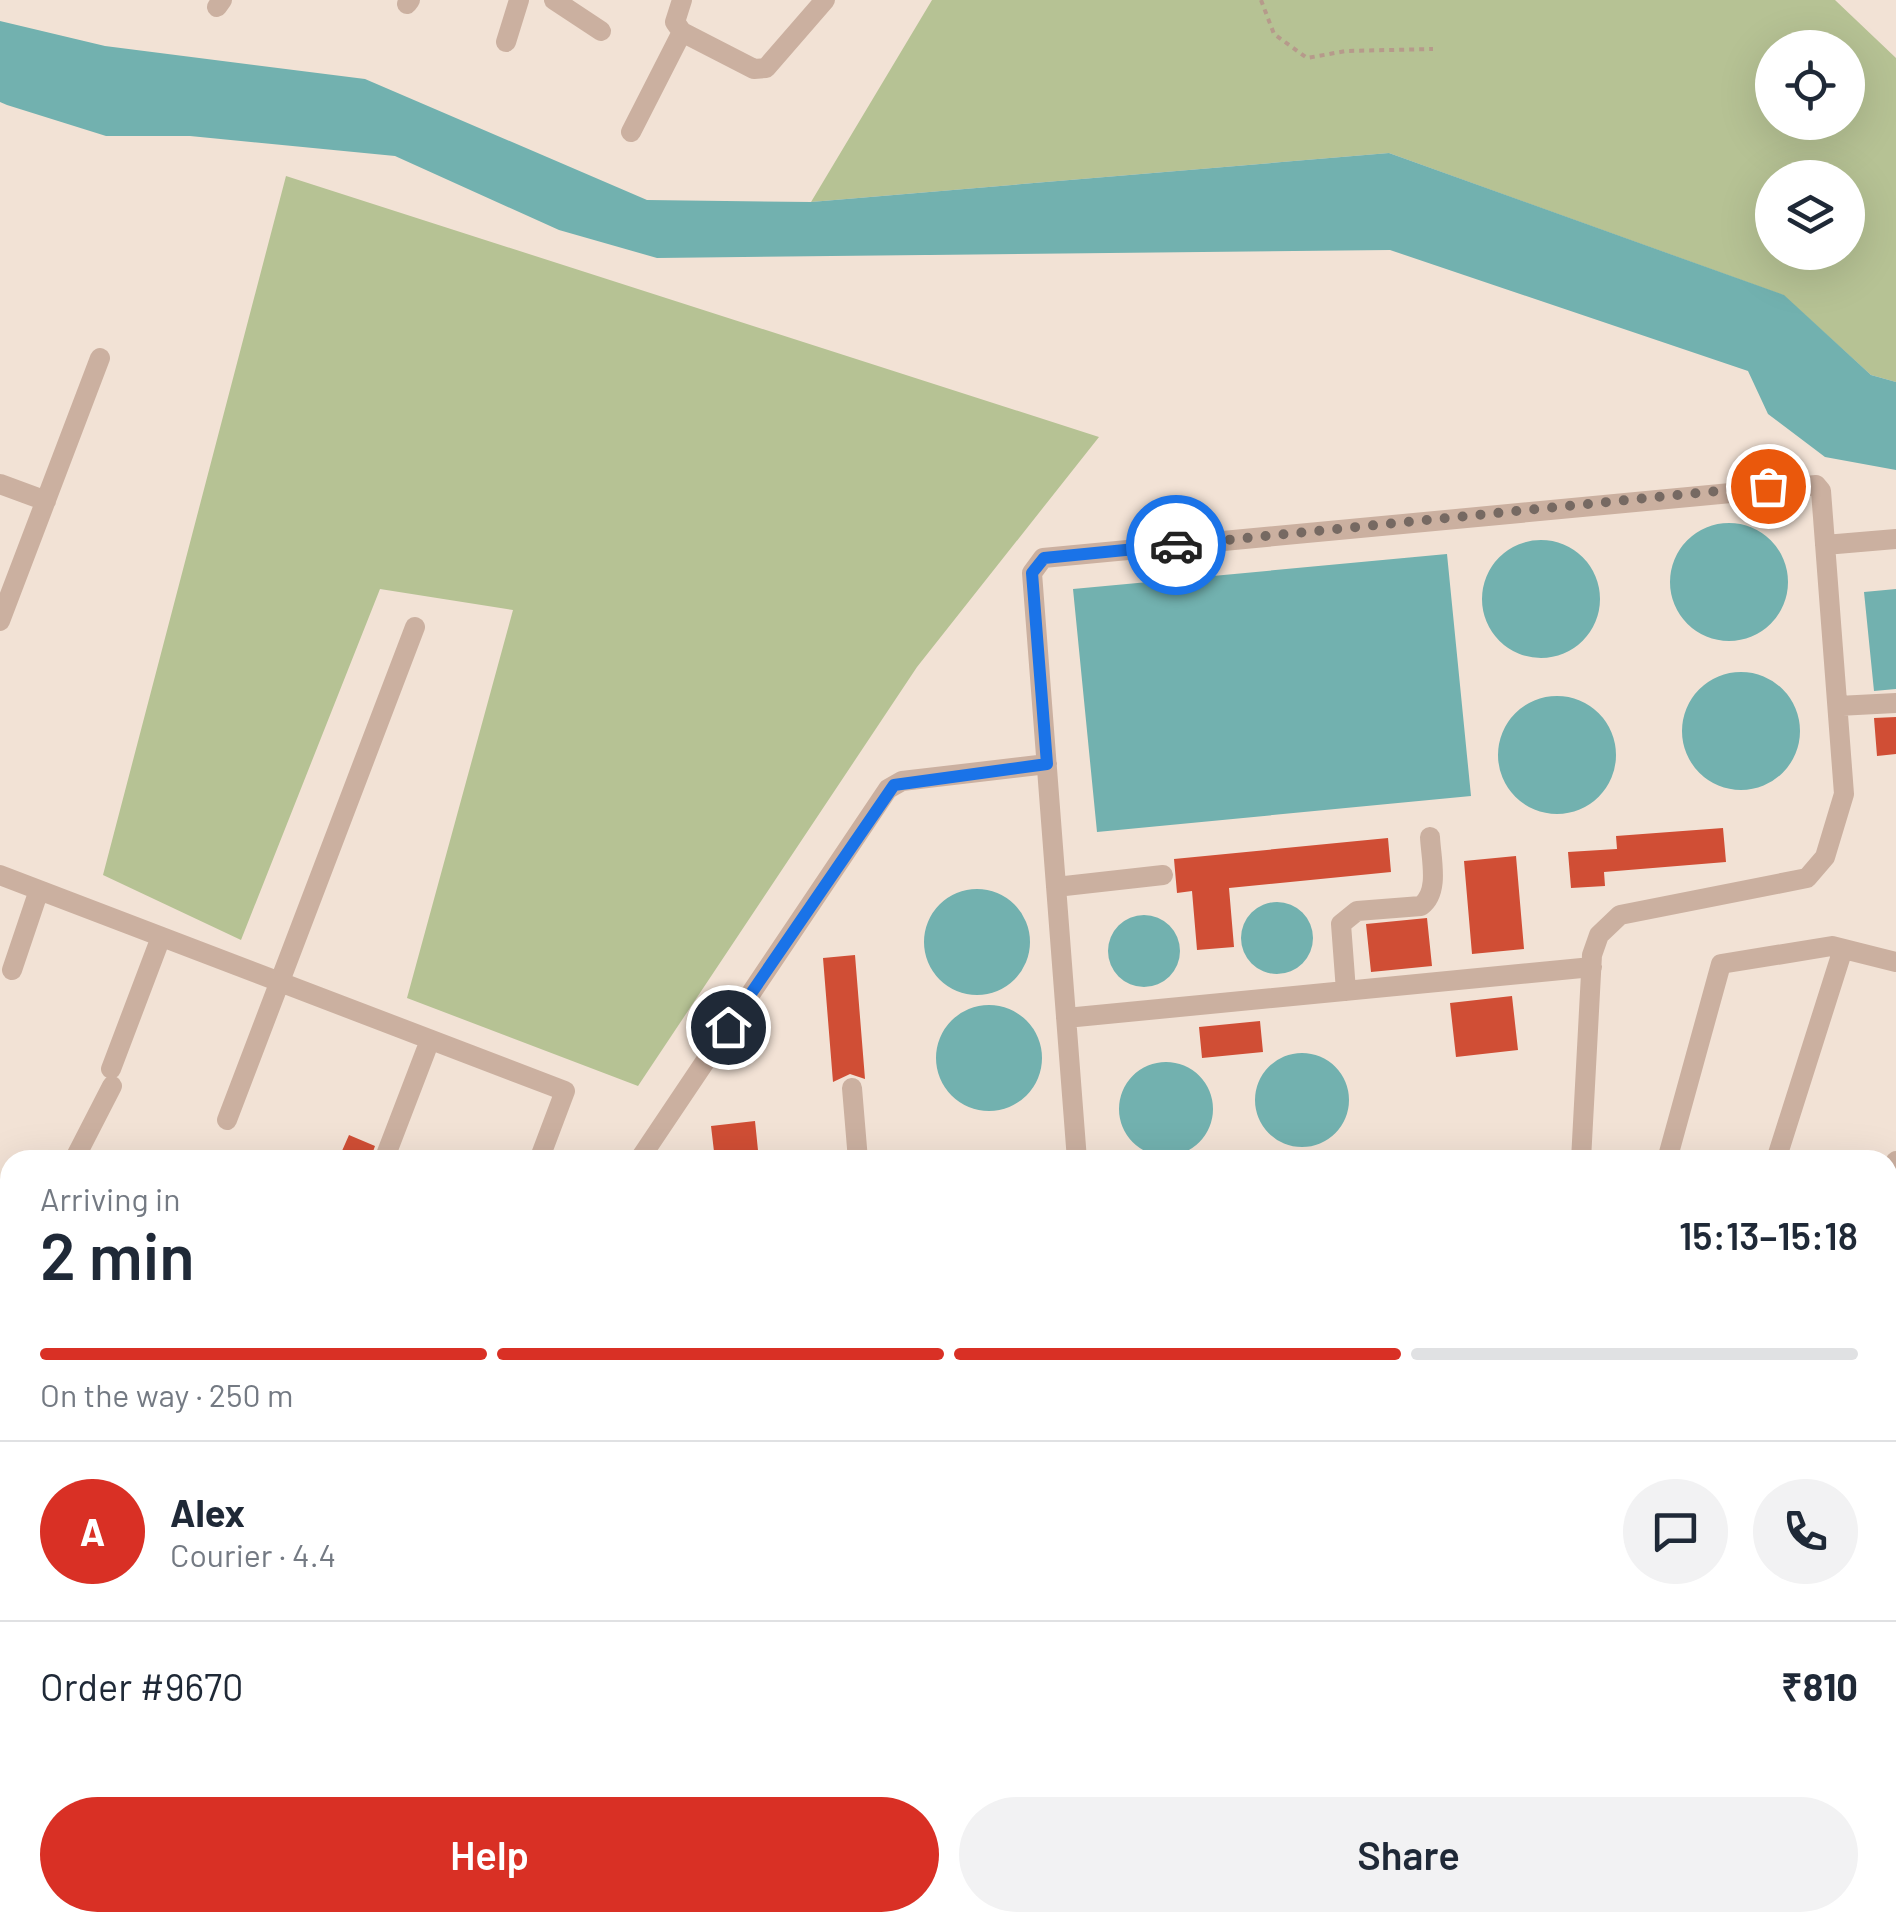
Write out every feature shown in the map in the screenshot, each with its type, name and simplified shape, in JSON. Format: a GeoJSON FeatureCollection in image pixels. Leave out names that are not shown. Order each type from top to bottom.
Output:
{"type":"FeatureCollection","features":[{"type":"Feature","properties":{"kind":"street"},"geometry":{"type":"LineString","coordinates":[[506,42],[520,0]]}},
{"type":"Feature","properties":{"kind":"street"},"geometry":{"type":"LineString","coordinates":[[554,0],[602,31]]}},
{"type":"Feature","properties":{"kind":"street"},"geometry":{"type":"LineString","coordinates":[[682,0],[675,22],[682,32],[754,68],[766,68],[825,0]]}},
{"type":"Feature","properties":{"kind":"street"},"geometry":{"type":"LineString","coordinates":[[631,132],[682,32]]}},
{"type":"Feature","properties":{"kind":"street"},"geometry":{"type":"LineString","coordinates":[[0,621],[100,358]]}},
{"type":"Feature","properties":{"kind":"street"},"geometry":{"type":"LineString","coordinates":[[1076,1150],[1032,573],[1044,558],[1806,482],[1821,491],[1844,794],[1825,857],[1806,878],[1620,915],[1599,935],[1592,967],[1581,1150]]}},
{"type":"Feature","properties":{"kind":"street"},"geometry":{"type":"LineString","coordinates":[[0,484],[46,501]]}},
{"type":"Feature","properties":{"kind":"street"},"geometry":{"type":"LineString","coordinates":[[1826,545],[1896,539]]}},
{"type":"Feature","properties":{"kind":"street"},"geometry":{"type":"LineString","coordinates":[[227,1120],[416,627]]}},
{"type":"Feature","properties":{"kind":"street"},"geometry":{"type":"LineString","coordinates":[[1838,706],[1896,704]]}},
{"type":"Feature","properties":{"kind":"street"},"geometry":{"type":"LineString","coordinates":[[646,1150],[888,789],[902,781],[1047,764]]}},
{"type":"Feature","properties":{"kind":"street"},"geometry":{"type":"LineString","coordinates":[[1346,990],[1341,924],[1357,910],[1421,906],[1428,900],[1432,890],[1430,838]]}},
{"type":"Feature","properties":{"kind":"street"},"geometry":{"type":"LineString","coordinates":[[0,875],[565,1091],[543,1150]]}},
{"type":"Feature","properties":{"kind":"street"},"geometry":{"type":"LineString","coordinates":[[1056,887],[1162,875]]}},
{"type":"Feature","properties":{"kind":"street"},"geometry":{"type":"LineString","coordinates":[[12,970],[39,890]]}},
{"type":"Feature","properties":{"kind":"street"},"geometry":{"type":"LineString","coordinates":[[79,1150],[111,1078],[162,937]]}},
{"type":"Feature","properties":{"kind":"street"},"geometry":{"type":"LineString","coordinates":[[1670,1150],[1721,964],[1832,946],[1896,962]]}},
{"type":"Feature","properties":{"kind":"street"},"geometry":{"type":"LineString","coordinates":[[1779,1150],[1843,949]]}},
{"type":"Feature","properties":{"kind":"street"},"geometry":{"type":"LineString","coordinates":[[1066,1018],[1592,967]]}},
{"type":"Feature","properties":{"kind":"street"},"geometry":{"type":"LineString","coordinates":[[388,1150],[430,1040]]}},
{"type":"Feature","properties":{"kind":"street"},"geometry":{"type":"LineString","coordinates":[[852,1088],[857,1150]]}},
{"type":"Feature","properties":{"kind":"path"},"geometry":{"type":"LineString","coordinates":[[1261,0],[1274,34],[1308,58],[1346,51],[1433,49]]}},
{"type":"Feature","properties":{"kind":"green space"},"geometry":{"type":"Polygon","coordinates":[[[932,0],[1835,0],[1896,58],[1896,382],[1871,375],[1783,295],[1389,153],[811,202],[932,0]]]}},
{"type":"Feature","properties":{"kind":"green space"},"geometry":{"type":"Polygon","coordinates":[[[286,176],[1099,437],[917,667],[638,1086],[407,998],[513,610],[380,589],[241,940],[103,875],[286,176]]]}},
{"type":"Feature","properties":{"kind":"water"},"geometry":{"type":"Polygon","coordinates":[[[0,21],[105,46],[365,79],[647,200],[811,202],[1389,153],[1784,295],[1871,375],[1896,382],[1896,470],[1825,457],[1768,414],[1748,371],[1390,250],[657,258],[559,230],[395,156],[190,136],[106,136],[7,105],[0,102],[0,21]]]}},
{"type":"Feature","properties":{"kind":"water"},"geometry":{"type":"Polygon","coordinates":[[[1729,523],[1762,533],[1778,549],[1788,582],[1778,615],[1762,631],[1729,641],[1696,631],[1680,615],[1670,582],[1680,549],[1696,533],[1729,523]]]}},
{"type":"Feature","properties":{"kind":"water"},"geometry":{"type":"Polygon","coordinates":[[[1541,540],[1574,550],[1590,566],[1600,599],[1590,632],[1574,648],[1541,658],[1508,648],[1492,632],[1482,599],[1492,566],[1508,550],[1541,540]]]}},
{"type":"Feature","properties":{"kind":"water"},"geometry":{"type":"Polygon","coordinates":[[[1447,554],[1471,796],[1097,832],[1073,589],[1447,554]]]}},
{"type":"Feature","properties":{"kind":"water"},"geometry":{"type":"Polygon","coordinates":[[[1896,589],[1896,689],[1874,691],[1864,592],[1896,589]]]}},
{"type":"Feature","properties":{"kind":"water"},"geometry":{"type":"Polygon","coordinates":[[[1741,672],[1774,682],[1790,698],[1800,731],[1790,764],[1774,780],[1741,790],[1708,780],[1692,764],[1682,731],[1692,698],[1708,682],[1741,672]]]}},
{"type":"Feature","properties":{"kind":"water"},"geometry":{"type":"Polygon","coordinates":[[[1557,696],[1590,706],[1606,722],[1616,755],[1606,788],[1590,804],[1557,814],[1524,804],[1508,788],[1498,755],[1508,722],[1524,706],[1557,696]]]}},
{"type":"Feature","properties":{"kind":"water"},"geometry":{"type":"Polygon","coordinates":[[[977,889],[997,893],[1014,905],[1026,922],[1030,942],[1026,962],[1014,979],[997,991],[977,995],[957,991],[940,979],[928,962],[924,942],[928,922],[940,905],[957,893],[977,889]]]}},
{"type":"Feature","properties":{"kind":"water"},"geometry":{"type":"Polygon","coordinates":[[[1277,902],[1303,912],[1313,938],[1303,964],[1277,974],[1251,964],[1241,938],[1251,912],[1277,902]]]}},
{"type":"Feature","properties":{"kind":"water"},"geometry":{"type":"Polygon","coordinates":[[[1144,915],[1170,925],[1180,951],[1170,977],[1144,987],[1118,977],[1108,951],[1118,925],[1144,915]]]}},
{"type":"Feature","properties":{"kind":"water"},"geometry":{"type":"Polygon","coordinates":[[[989,1005],[1009,1009],[1026,1021],[1038,1038],[1042,1058],[1038,1078],[1026,1095],[1009,1107],[989,1111],[969,1107],[952,1095],[940,1078],[936,1058],[940,1038],[952,1021],[969,1009],[989,1005]]]}},
{"type":"Feature","properties":{"kind":"water"},"geometry":{"type":"Polygon","coordinates":[[[1302,1053],[1320,1056],[1335,1067],[1346,1082],[1346,1118],[1335,1133],[1320,1144],[1302,1147],[1284,1144],[1269,1133],[1258,1118],[1255,1100],[1258,1082],[1269,1067],[1284,1056],[1302,1053]]]}},
{"type":"Feature","properties":{"kind":"water"},"geometry":{"type":"Polygon","coordinates":[[[1148,1065],[1184,1065],[1205,1083],[1212,1100],[1210,1127],[1189,1150],[1143,1150],[1122,1127],[1122,1091],[1148,1065]]]}},
{"type":"Feature","properties":{"kind":"building"},"geometry":{"type":"Polygon","coordinates":[[[1896,717],[1896,754],[1877,756],[1874,718],[1896,717]]]}},
{"type":"Feature","properties":{"kind":"building"},"geometry":{"type":"Polygon","coordinates":[[[1723,828],[1726,862],[1604,872],[1605,886],[1571,888],[1568,852],[1617,849],[1616,836],[1723,828]]]}},
{"type":"Feature","properties":{"kind":"building"},"geometry":{"type":"Polygon","coordinates":[[[1388,838],[1391,872],[1229,888],[1234,947],[1197,950],[1192,891],[1177,893],[1174,859],[1388,838]]]}},
{"type":"Feature","properties":{"kind":"building"},"geometry":{"type":"Polygon","coordinates":[[[1516,856],[1524,949],[1472,954],[1464,861],[1516,856]]]}},
{"type":"Feature","properties":{"kind":"building"},"geometry":{"type":"Polygon","coordinates":[[[1427,918],[1432,966],[1371,972],[1366,924],[1427,918]]]}},
{"type":"Feature","properties":{"kind":"building"},"geometry":{"type":"Polygon","coordinates":[[[855,955],[865,1079],[850,1074],[833,1082],[823,958],[855,955]]]}},
{"type":"Feature","properties":{"kind":"building"},"geometry":{"type":"Polygon","coordinates":[[[1512,996],[1518,1050],[1456,1057],[1450,1003],[1512,996]]]}},
{"type":"Feature","properties":{"kind":"building"},"geometry":{"type":"Polygon","coordinates":[[[1260,1021],[1263,1052],[1202,1058],[1199,1027],[1260,1021]]]}},
{"type":"Feature","properties":{"kind":"building"},"geometry":{"type":"Polygon","coordinates":[[[755,1121],[758,1150],[714,1150],[711,1126],[755,1121]]]}},
{"type":"Feature","properties":{"kind":"building"},"geometry":{"type":"Polygon","coordinates":[[[349,1135],[375,1146],[374,1150],[342,1150],[349,1135]]]}},
{"type":"Feature","properties":{"kind":"way so far"},"geometry":{"type":"LineString","coordinates":[[1176,545],[1768,486]]}},
{"type":"Feature","properties":{"kind":"route"},"geometry":{"type":"LineString","coordinates":[[728,1027],[894,785],[1047,764],[1032,573],[1036,564],[1044,558],[1176,545]]}}]}
